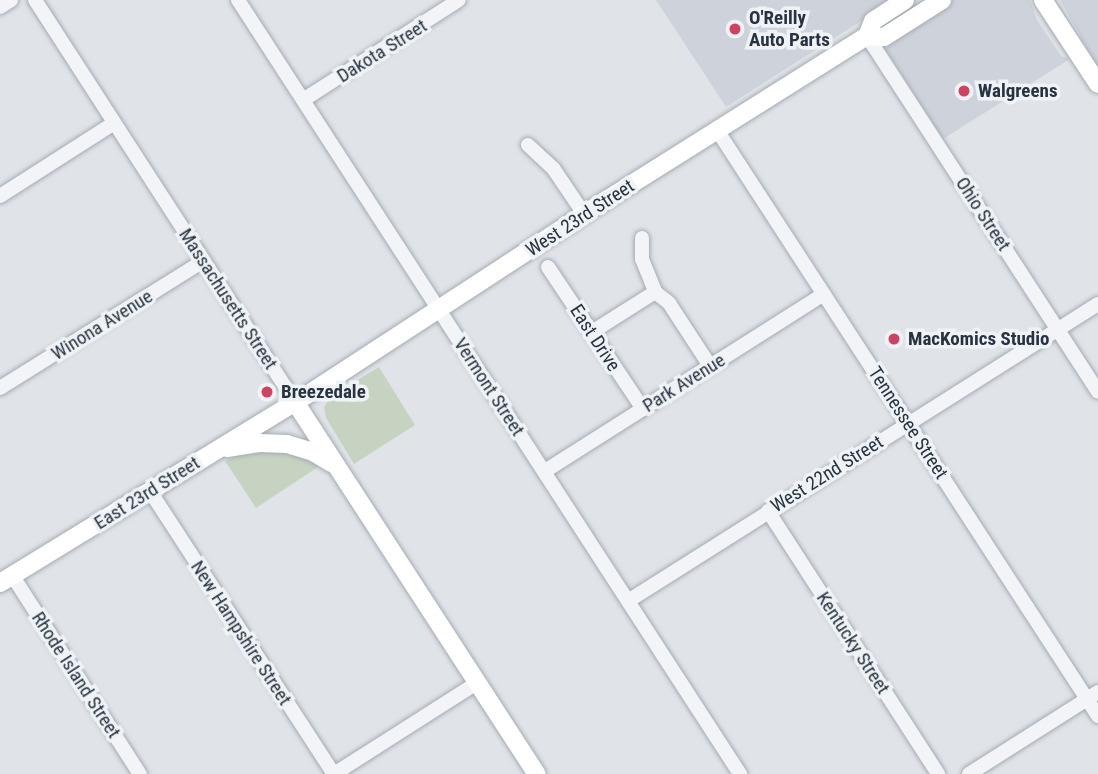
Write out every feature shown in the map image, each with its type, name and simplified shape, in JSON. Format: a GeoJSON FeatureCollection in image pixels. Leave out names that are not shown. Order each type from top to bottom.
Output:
{"type":"FeatureCollection","features":[{"type":"Feature","properties":{"kind":"main road","name":"West 23rd Street"},"geometry":{"type":"LineString","coordinates":[[867,36],[873,21],[905,0]]}},
{"type":"Feature","properties":{"kind":"main road","name":"West 23rd Street"},"geometry":{"type":"LineString","coordinates":[[295,402],[440,311],[584,214],[867,36],[884,37],[942,0]]}},
{"type":"Feature","properties":{"kind":"main road"},"geometry":{"type":"LineString","coordinates":[[1043,0],[1098,85]]}},
{"type":"Feature","properties":{"kind":"main road","name":"East 23rd Street"},"geometry":{"type":"LineString","coordinates":[[6,579],[295,402]]}},
{"type":"Feature","properties":{"kind":"main road","name":"Massachusetts Street"},"geometry":{"type":"LineString","coordinates":[[295,402],[537,774]]}},
{"type":"Feature","properties":{"kind":"main road"},"geometry":{"type":"LineString","coordinates":[[214,452],[248,444],[287,444],[313,452],[336,466]]}},
{"type":"Feature","properties":{"kind":"street"},"geometry":{"type":"LineString","coordinates":[[0,7],[11,0]]}},
{"type":"Feature","properties":{"kind":"street","name":"Massachusetts Street"},"geometry":{"type":"LineString","coordinates":[[35,0],[295,402]]}},
{"type":"Feature","properties":{"kind":"street","name":"Vermont Street"},"geometry":{"type":"LineString","coordinates":[[238,0],[740,774]]}},
{"type":"Feature","properties":{"kind":"street","name":"Dakota Street"},"geometry":{"type":"LineString","coordinates":[[303,100],[459,0]]}},
{"type":"Feature","properties":{"kind":"street","name":"Ohio Street"},"geometry":{"type":"LineString","coordinates":[[867,36],[1098,391]]}},
{"type":"Feature","properties":{"kind":"street"},"geometry":{"type":"LineString","coordinates":[[0,196],[114,123]]}},
{"type":"Feature","properties":{"kind":"street","name":"Tennessee Street"},"geometry":{"type":"LineString","coordinates":[[717,130],[908,424],[1093,696],[1098,716]]}},
{"type":"Feature","properties":{"kind":"street"},"geometry":{"type":"LineString","coordinates":[[528,145],[553,168],[584,214]]}},
{"type":"Feature","properties":{"kind":"street"},"geometry":{"type":"LineString","coordinates":[[642,238],[642,259],[655,292],[669,303],[710,366]]}},
{"type":"Feature","properties":{"kind":"street","name":"Winona Avenue"},"geometry":{"type":"LineString","coordinates":[[0,388],[203,261]]}},
{"type":"Feature","properties":{"kind":"street","name":"East Drive"},"geometry":{"type":"LineString","coordinates":[[548,267],[642,409]]}},
{"type":"Feature","properties":{"kind":"street"},"geometry":{"type":"LineString","coordinates":[[592,332],[655,292]]}},
{"type":"Feature","properties":{"kind":"street","name":"Park Avenue"},"geometry":{"type":"LineString","coordinates":[[545,471],[824,294]]}},
{"type":"Feature","properties":{"kind":"street","name":"West 22nd Street"},"geometry":{"type":"LineString","coordinates":[[628,601],[1098,304]]}},
{"type":"Feature","properties":{"kind":"street","name":"New Hampshire Street"},"geometry":{"type":"LineString","coordinates":[[150,491],[334,774]]}},
{"type":"Feature","properties":{"kind":"street","name":"Kentucky Street"},"geometry":{"type":"LineString","coordinates":[[768,512],[938,774]]}},
{"type":"Feature","properties":{"kind":"street","name":"Rhode Island Street"},"geometry":{"type":"LineString","coordinates":[[6,579],[140,774]]}},
{"type":"Feature","properties":{"kind":"street"},"geometry":{"type":"LineString","coordinates":[[334,774],[478,683]]}},
{"type":"Feature","properties":{"kind":"street"},"geometry":{"type":"LineString","coordinates":[[968,774],[1093,696]]}},
{"type":"Feature","properties":{"kind":"shaded area"},"geometry":{"type":"Polygon","coordinates":[[[656,0],[894,0],[726,107],[656,0]]]}},
{"type":"Feature","properties":{"kind":"shaded area"},"geometry":{"type":"Polygon","coordinates":[[[953,0],[1030,0],[1037,20],[1061,56],[1070,59],[943,139],[886,50],[890,40],[953,0]]]}},
{"type":"Feature","properties":{"kind":"shaded area"},"geometry":{"type":"Polygon","coordinates":[[[1060,0],[1098,0],[1098,68],[1070,18],[1060,0]]]}},
{"type":"Feature","properties":{"kind":"green space"},"geometry":{"type":"Polygon","coordinates":[[[379,367],[415,425],[354,464],[326,418],[324,407],[331,396],[379,367]]]}},
{"type":"Feature","properties":{"kind":"green space"},"geometry":{"type":"Polygon","coordinates":[[[290,449],[321,465],[256,508],[225,461],[247,450],[290,449]]]}},
{"type":"Feature","properties":{"kind":"place","name":"O'Reilly Auto Parts"},"geometry":{"type":"Point","coordinates":[735,29]}},
{"type":"Feature","properties":{"kind":"place","name":"Walgreens"},"geometry":{"type":"Point","coordinates":[964,91]}},
{"type":"Feature","properties":{"kind":"place","name":"MacKomics Studio"},"geometry":{"type":"Point","coordinates":[894,339]}},
{"type":"Feature","properties":{"kind":"place","name":"Breezedale"},"geometry":{"type":"Point","coordinates":[267,392]}}]}
